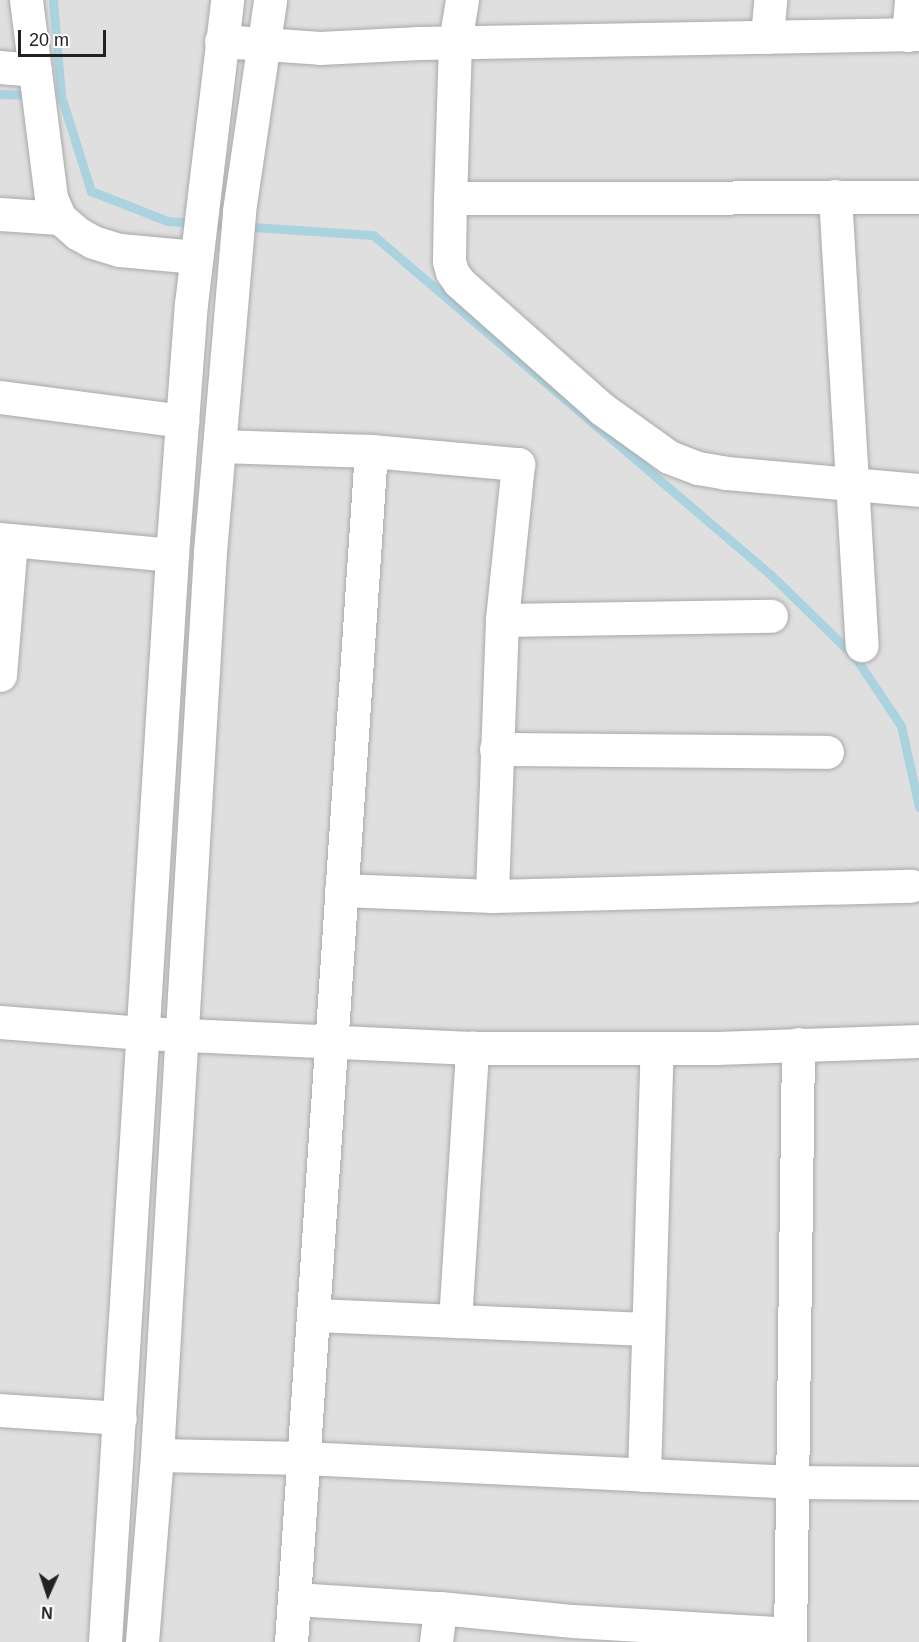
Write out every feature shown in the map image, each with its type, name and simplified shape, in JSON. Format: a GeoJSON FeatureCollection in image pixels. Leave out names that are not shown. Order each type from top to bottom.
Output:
{"type":"FeatureCollection","features":[{"type":"Feature","properties":{"kind":"street"},"geometry":{"type":"LineString","coordinates":[[26,0],[51,198],[60,218],[93,242],[120,250],[199,235]]}},
{"type":"Feature","properties":{"kind":"street"},"geometry":{"type":"LineString","coordinates":[[105,1642],[172,555],[199,235],[227,0]]}},
{"type":"Feature","properties":{"kind":"street"},"geometry":{"type":"LineString","coordinates":[[142,1642],[157,1455],[210,552],[238,226],[270,0]]}},
{"type":"Feature","properties":{"kind":"street"},"geometry":{"type":"LineString","coordinates":[[462,0],[455,42],[449,261],[452,272],[459,282],[602,409],[669,457],[698,468],[726,473],[919,490]]}},
{"type":"Feature","properties":{"kind":"street"},"geometry":{"type":"LineString","coordinates":[[767,37],[770,0]]}},
{"type":"Feature","properties":{"kind":"street"},"geometry":{"type":"LineString","coordinates":[[221,41],[320,48],[455,42],[914,34],[912,0]]}},
{"type":"Feature","properties":{"kind":"street"},"geometry":{"type":"LineString","coordinates":[[0,67],[37,87]]}},
{"type":"Feature","properties":{"kind":"street"},"geometry":{"type":"LineString","coordinates":[[835,196],[862,645]]}},
{"type":"Feature","properties":{"kind":"street"},"geometry":{"type":"LineString","coordinates":[[450,198],[919,196]]}},
{"type":"Feature","properties":{"kind":"street"},"geometry":{"type":"LineString","coordinates":[[0,214],[60,218]]}},
{"type":"Feature","properties":{"kind":"street"},"geometry":{"type":"LineString","coordinates":[[0,397],[182,421]]}},
{"type":"Feature","properties":{"kind":"street"},"geometry":{"type":"LineString","coordinates":[[220,446],[371,451],[518,464],[502,620],[492,896]]}},
{"type":"Feature","properties":{"kind":"street"},"geometry":{"type":"LineString","coordinates":[[291,1642],[371,451]]}},
{"type":"Feature","properties":{"kind":"street"},"geometry":{"type":"LineString","coordinates":[[0,675],[5,540],[172,555]]}},
{"type":"Feature","properties":{"kind":"street"},"geometry":{"type":"LineString","coordinates":[[502,620],[771,616]]}},
{"type":"Feature","properties":{"kind":"street"},"geometry":{"type":"LineString","coordinates":[[496,749],[827,752]]}},
{"type":"Feature","properties":{"kind":"street"},"geometry":{"type":"LineString","coordinates":[[341,890],[492,896],[911,886]]}},
{"type":"Feature","properties":{"kind":"street"},"geometry":{"type":"LineString","coordinates":[[0,1022],[143,1033],[472,1048],[657,1048],[919,1041]]}},
{"type":"Feature","properties":{"kind":"street"},"geometry":{"type":"LineString","coordinates":[[294,1599],[440,1608],[572,1631],[790,1638],[798,1044]]}},
{"type":"Feature","properties":{"kind":"street"},"geometry":{"type":"LineString","coordinates":[[455,1321],[472,1048]]}},
{"type":"Feature","properties":{"kind":"street"},"geometry":{"type":"LineString","coordinates":[[644,1475],[657,1048]]}},
{"type":"Feature","properties":{"kind":"street"},"geometry":{"type":"LineString","coordinates":[[313,1315],[648,1329]]}},
{"type":"Feature","properties":{"kind":"street"},"geometry":{"type":"LineString","coordinates":[[0,1410],[120,1418]]}},
{"type":"Feature","properties":{"kind":"street"},"geometry":{"type":"LineString","coordinates":[[157,1455],[304,1458],[792,1482],[919,1483]]}},
{"type":"Feature","properties":{"kind":"street"},"geometry":{"type":"LineString","coordinates":[[436,1642],[440,1608]]}},
{"type":"Feature","properties":{"kind":"shaded area"},"geometry":{"type":"Polygon","coordinates":[[[0,0],[919,0],[919,1642],[0,1642],[0,0]]]}},
{"type":"Feature","properties":{"kind":"waterway"},"geometry":{"type":"LineString","coordinates":[[53,0],[61,96],[91,191],[167,221],[373,235],[771,575],[855,657],[901,726],[919,807]]}},
{"type":"Feature","properties":{"kind":"waterway"},"geometry":{"type":"LineString","coordinates":[[0,94],[34,95]]}}]}
